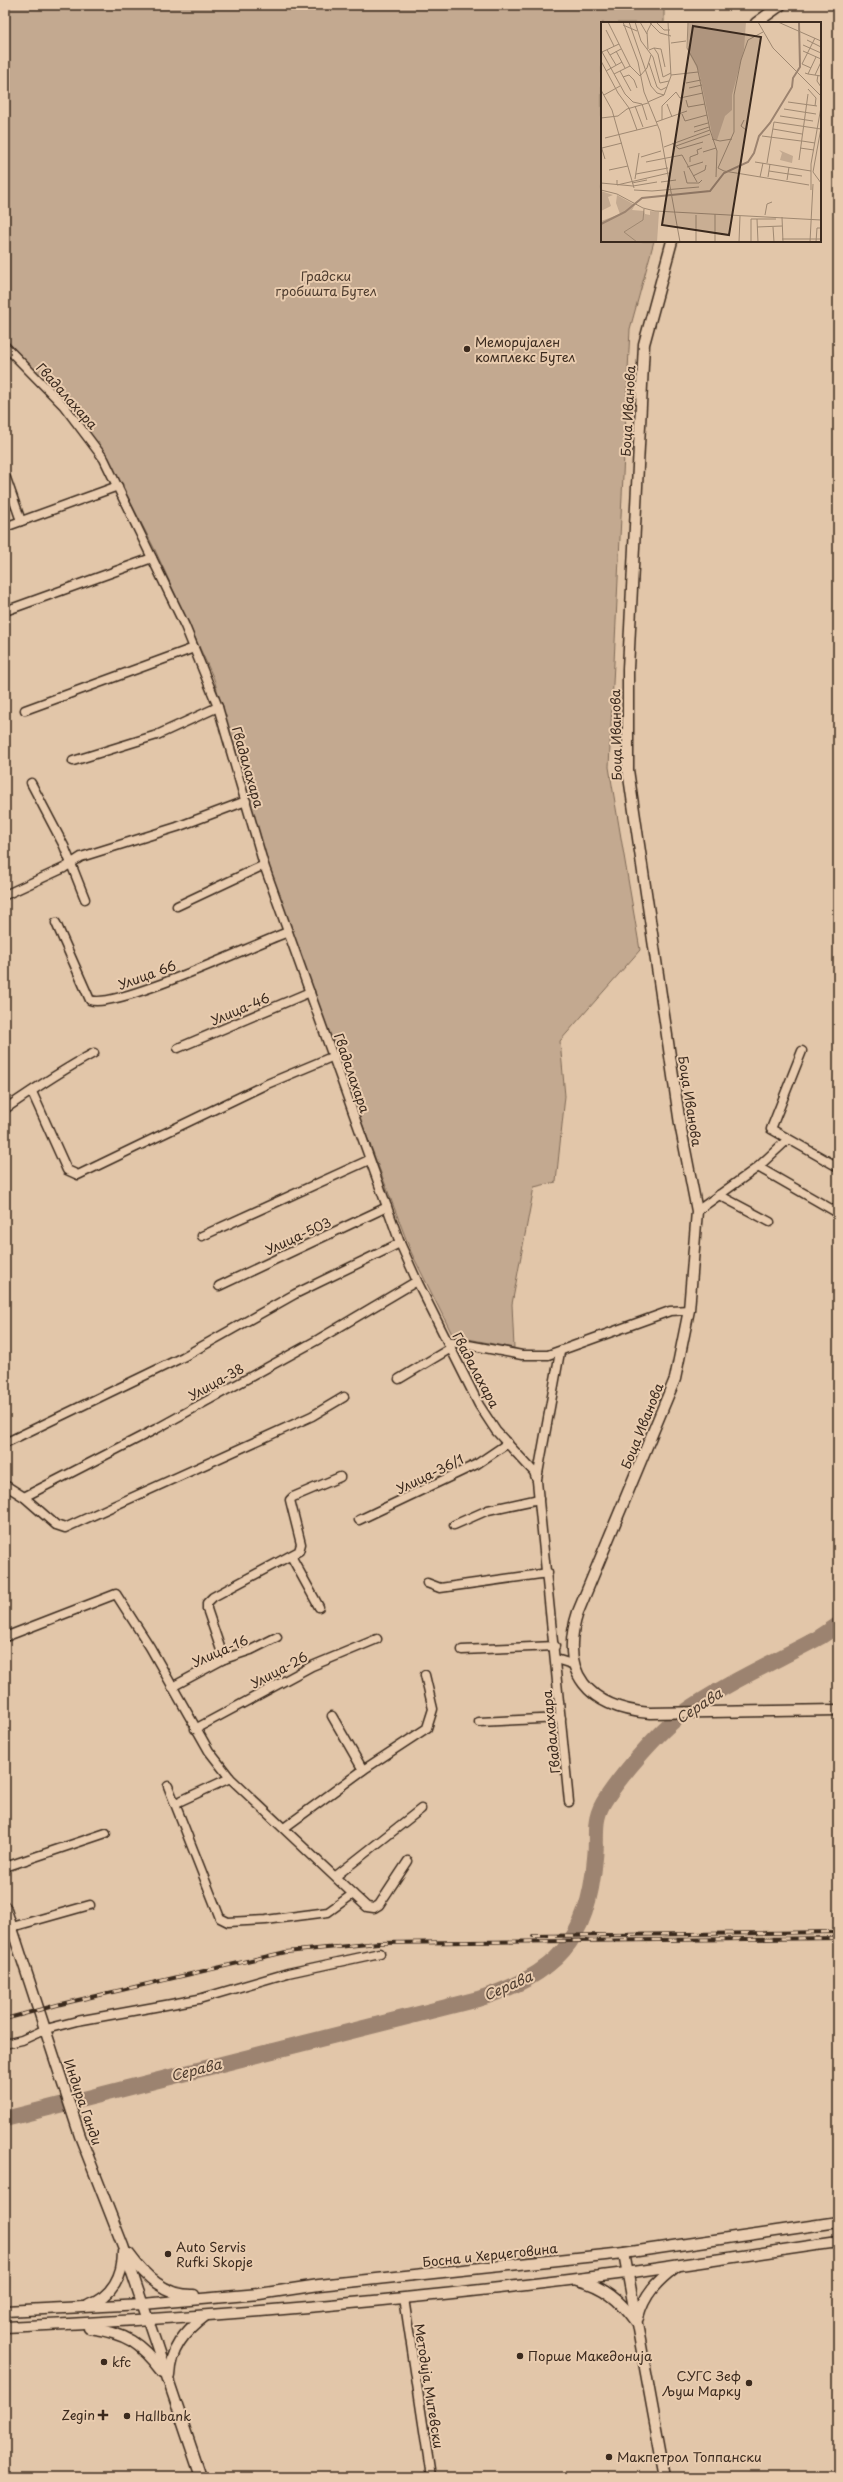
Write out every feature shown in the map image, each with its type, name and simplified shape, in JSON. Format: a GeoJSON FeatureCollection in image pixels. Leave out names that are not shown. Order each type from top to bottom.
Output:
{"type":"FeatureCollection","features":[{"type":"Feature","properties":{"kind":"street"},"geometry":{"type":"LineString","coordinates":[[757,22],[781,5]]}},
{"type":"Feature","properties":{"kind":"street","name":"Боца Иванова"},"geometry":{"type":"LineString","coordinates":[[672,242],[644,344],[628,669],[628,770],[680,1124],[696,1211],[689,1310],[682,1351],[668,1400],[578,1612],[572,1638],[575,1665],[583,1682],[602,1702],[628,1711],[650,1713],[838,1710]]}},
{"type":"Feature","properties":{"kind":"street","name":"Гвадалахара"},"geometry":{"type":"LineString","coordinates":[[5,346],[78,423],[104,459],[152,558],[194,648],[218,707],[264,865],[334,1056],[369,1160],[400,1242],[417,1281],[479,1405],[496,1431],[530,1465],[537,1481],[548,1573],[569,1802]]}},
{"type":"Feature","properties":{"kind":"street"},"geometry":{"type":"LineString","coordinates":[[6,478],[21,521]]}},
{"type":"Feature","properties":{"kind":"street"},"geometry":{"type":"LineString","coordinates":[[5,527],[118,486]]}},
{"type":"Feature","properties":{"kind":"street"},"geometry":{"type":"LineString","coordinates":[[5,611],[152,558]]}},
{"type":"Feature","properties":{"kind":"street"},"geometry":{"type":"LineString","coordinates":[[25,710],[194,648]]}},
{"type":"Feature","properties":{"kind":"street"},"geometry":{"type":"LineString","coordinates":[[73,761],[157,735],[218,707]]}},
{"type":"Feature","properties":{"kind":"street"},"geometry":{"type":"LineString","coordinates":[[31,783],[40,795],[71,862],[85,899]]}},
{"type":"Feature","properties":{"kind":"street"},"geometry":{"type":"LineString","coordinates":[[5,895],[64,868],[71,862],[177,827],[246,801]]}},
{"type":"Feature","properties":{"kind":"street"},"geometry":{"type":"LineString","coordinates":[[177,906],[264,865]]}},
{"type":"Feature","properties":{"kind":"street","name":"Улица 66"},"geometry":{"type":"LineString","coordinates":[[56,923],[90,1000],[96,1002],[134,995],[288,932]]}},
{"type":"Feature","properties":{"kind":"street","name":"Улица-46"},"geometry":{"type":"LineString","coordinates":[[178,1048],[310,992]]}},
{"type":"Feature","properties":{"kind":"street"},"geometry":{"type":"LineString","coordinates":[[802,1051],[770,1129],[786,1140],[838,1166]]}},
{"type":"Feature","properties":{"kind":"street"},"geometry":{"type":"LineString","coordinates":[[5,1109],[32,1092],[56,1073],[94,1053]]}},
{"type":"Feature","properties":{"kind":"street"},"geometry":{"type":"LineString","coordinates":[[32,1092],[67,1170],[78,1174],[267,1084],[334,1056]]}},
{"type":"Feature","properties":{"kind":"street"},"geometry":{"type":"LineString","coordinates":[[696,1211],[758,1167],[786,1140]]}},
{"type":"Feature","properties":{"kind":"street"},"geometry":{"type":"LineString","coordinates":[[202,1236],[369,1160]]}},
{"type":"Feature","properties":{"kind":"street"},"geometry":{"type":"LineString","coordinates":[[758,1167],[838,1214]]}},
{"type":"Feature","properties":{"kind":"street"},"geometry":{"type":"LineString","coordinates":[[719,1195],[770,1222]]}},
{"type":"Feature","properties":{"kind":"street","name":"Улица-503"},"geometry":{"type":"LineString","coordinates":[[219,1286],[387,1207]]}},
{"type":"Feature","properties":{"kind":"street"},"geometry":{"type":"LineString","coordinates":[[5,1443],[183,1357],[295,1294],[400,1242]]}},
{"type":"Feature","properties":{"kind":"street","name":"Улица-38"},"geometry":{"type":"LineString","coordinates":[[24,1497],[156,1429],[319,1339],[417,1281]]}},
{"type":"Feature","properties":{"kind":"street"},"geometry":{"type":"LineString","coordinates":[[399,1378],[449,1344],[522,1356],[560,1352],[670,1311],[689,1310]]}},
{"type":"Feature","properties":{"kind":"street"},"geometry":{"type":"LineString","coordinates":[[537,1481],[560,1352]]}},
{"type":"Feature","properties":{"kind":"street"},"geometry":{"type":"LineString","coordinates":[[5,1485],[24,1497],[56,1525],[65,1528],[312,1416],[344,1397]]}},
{"type":"Feature","properties":{"kind":"street","name":"Улица-36/1"},"geometry":{"type":"LineString","coordinates":[[359,1520],[477,1464],[508,1442]]}},
{"type":"Feature","properties":{"kind":"street"},"geometry":{"type":"LineString","coordinates":[[224,1659],[207,1609],[207,1603],[213,1597],[299,1551],[301,1544],[290,1500],[293,1497],[340,1477]]}},
{"type":"Feature","properties":{"kind":"street"},"geometry":{"type":"LineString","coordinates":[[454,1525],[488,1510],[539,1498]]}},
{"type":"Feature","properties":{"kind":"street"},"geometry":{"type":"LineString","coordinates":[[291,1556],[319,1607]]}},
{"type":"Feature","properties":{"kind":"street"},"geometry":{"type":"LineString","coordinates":[[427,1583],[440,1588],[548,1573]]}},
{"type":"Feature","properties":{"kind":"street"},"geometry":{"type":"LineString","coordinates":[[5,1637],[116,1594],[172,1687],[208,1751],[230,1778],[336,1876],[367,1907],[374,1908],[379,1905],[408,1861]]}},
{"type":"Feature","properties":{"kind":"street","name":"Улица-16"},"geometry":{"type":"LineString","coordinates":[[172,1687],[224,1659],[250,1650],[277,1637]]}},
{"type":"Feature","properties":{"kind":"street","name":"Улица-26"},"geometry":{"type":"LineString","coordinates":[[195,1729],[312,1666],[377,1639]]}},
{"type":"Feature","properties":{"kind":"street"},"geometry":{"type":"LineString","coordinates":[[462,1650],[555,1646]]}},
{"type":"Feature","properties":{"kind":"street"},"geometry":{"type":"LineString","coordinates":[[556,1659],[575,1665]]}},
{"type":"Feature","properties":{"kind":"street"},"geometry":{"type":"LineString","coordinates":[[284,1828],[363,1770],[427,1728],[433,1709],[425,1675]]}},
{"type":"Feature","properties":{"kind":"street"},"geometry":{"type":"LineString","coordinates":[[332,1716],[363,1770]]}},
{"type":"Feature","properties":{"kind":"street"},"geometry":{"type":"LineString","coordinates":[[479,1722],[561,1718]]}},
{"type":"Feature","properties":{"kind":"street"},"geometry":{"type":"LineString","coordinates":[[176,1803],[230,1778]]}},
{"type":"Feature","properties":{"kind":"street"},"geometry":{"type":"LineString","coordinates":[[168,1786],[176,1803],[220,1918],[228,1922],[266,1920],[328,1912],[353,1894]]}},
{"type":"Feature","properties":{"kind":"street"},"geometry":{"type":"LineString","coordinates":[[336,1876],[421,1809]]}},
{"type":"Feature","properties":{"kind":"street"},"geometry":{"type":"LineString","coordinates":[[5,1867],[106,1833]]}},
{"type":"Feature","properties":{"kind":"street"},"geometry":{"type":"LineString","coordinates":[[8,1928],[90,1905]]}},
{"type":"Feature","properties":{"kind":"street","name":"Индира Ганди"},"geometry":{"type":"LineString","coordinates":[[5,1907],[8,1928],[46,2029],[73,2114],[124,2246],[201,2477]]}},
{"type":"Feature","properties":{"kind":"street"},"geometry":{"type":"LineString","coordinates":[[5,2044],[22,2040],[46,2029],[112,2014],[199,1999],[288,1974],[380,1953]]}},
{"type":"Feature","properties":{"kind":"street","name":"Босна и Херцеговина"},"geometry":{"type":"LineString","coordinates":[[5,2311],[143,2304],[226,2297],[624,2253],[838,2222]]}},
{"type":"Feature","properties":{"kind":"street"},"geometry":{"type":"LineString","coordinates":[[5,2327],[205,2316],[404,2298],[574,2279],[838,2242]]}},
{"type":"Feature","properties":{"kind":"street"},"geometry":{"type":"LineString","coordinates":[[124,2246],[147,2276],[161,2287],[173,2293],[188,2296],[226,2297]]}},
{"type":"Feature","properties":{"kind":"street"},"geometry":{"type":"LineString","coordinates":[[83,2307],[98,2302],[111,2291],[119,2278],[123,2262],[124,2246]]}},
{"type":"Feature","properties":{"kind":"street"},"geometry":{"type":"LineString","coordinates":[[624,2253],[665,2477]]}},
{"type":"Feature","properties":{"kind":"street"},"geometry":{"type":"LineString","coordinates":[[636,2322],[642,2305],[651,2289],[679,2264]]}},
{"type":"Feature","properties":{"kind":"street"},"geometry":{"type":"LineString","coordinates":[[574,2279],[593,2284],[614,2296],[636,2322]]}},
{"type":"Feature","properties":{"kind":"street","name":"Методија Митевски"},"geometry":{"type":"LineString","coordinates":[[404,2298],[431,2477]]}},
{"type":"Feature","properties":{"kind":"street"},"geometry":{"type":"LineString","coordinates":[[168,2380],[169,2366],[180,2338],[205,2316]]}},
{"type":"Feature","properties":{"kind":"street"},"geometry":{"type":"LineString","coordinates":[[67,2324],[110,2330],[127,2337],[144,2349],[168,2380]]}},
{"type":"Feature","properties":{"kind":"green space","name":"Градски гробишта Бутел"},"geometry":{"type":"Polygon","coordinates":[[[5,5],[664,5],[664,22],[601,22],[601,242],[654,242],[630,329],[609,767],[640,950],[560,1041],[565,1096],[556,1182],[534,1187],[512,1304],[514,1348],[453,1336],[411,1252],[289,931],[260,844],[214,679],[155,550],[107,456],[78,417],[5,343],[5,5]]]}},
{"type":"Feature","properties":{"kind":"waterway","name":"Серава"},"geometry":{"type":"LineString","coordinates":[[5,2119],[478,1999],[505,1989],[528,1978],[547,1966],[563,1951],[575,1933],[585,1912],[591,1887],[596,1849],[596,1827],[599,1813],[607,1797],[632,1764],[663,1731],[682,1714],[698,1703],[732,1683],[820,1637],[838,1625]]}},
{"type":"Feature","properties":{"kind":"railway"},"geometry":{"type":"LineString","coordinates":[[533,1936],[838,1932]]}},
{"type":"Feature","properties":{"kind":"railway"},"geometry":{"type":"LineString","coordinates":[[5,2019],[61,2004],[286,1952],[378,1943],[838,1938]]}},
{"type":"Feature","properties":{"kind":"place","name":"Меморијален комплекс Бутел"},"geometry":{"type":"Point","coordinates":[467,349]}},
{"type":"Feature","properties":{"kind":"place","name":"Auto Servis Rufki Skopje"},"geometry":{"type":"Point","coordinates":[168,2254]}},
{"type":"Feature","properties":{"kind":"place","name":"Порше Македонија"},"geometry":{"type":"Point","coordinates":[520,2356]}},
{"type":"Feature","properties":{"kind":"place","name":"kfc"},"geometry":{"type":"Point","coordinates":[104,2362]}},
{"type":"Feature","properties":{"kind":"place","name":"СУГС Зеф Љуш Марку"},"geometry":{"type":"Point","coordinates":[749,2383]}},
{"type":"Feature","properties":{"kind":"place","name":"Zegin"},"geometry":{"type":"Point","coordinates":[103,2415]}},
{"type":"Feature","properties":{"kind":"place","name":"Hallbank"},"geometry":{"type":"Point","coordinates":[127,2416]}},
{"type":"Feature","properties":{"kind":"place","name":"Макпетрол Топпански"},"geometry":{"type":"Point","coordinates":[609,2457]}}]}
